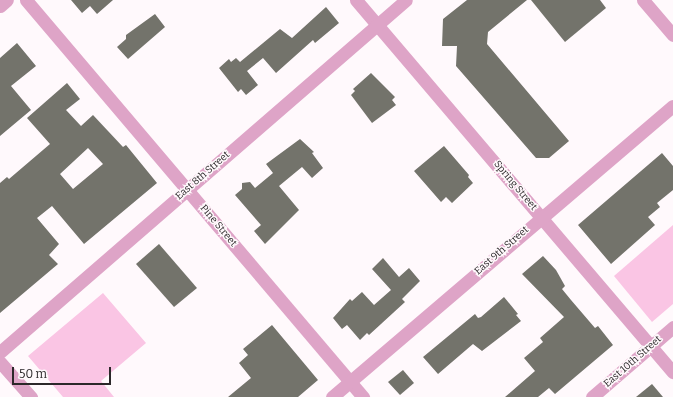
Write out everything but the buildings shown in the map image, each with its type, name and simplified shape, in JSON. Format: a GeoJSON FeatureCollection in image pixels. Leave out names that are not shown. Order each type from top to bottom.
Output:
{"type":"FeatureCollection","features":[{"type":"Feature","properties":{"kind":"street"},"geometry":{"type":"LineString","coordinates":[[0,6],[7,0]]}},
{"type":"Feature","properties":{"kind":"street","name":"Pine Street"},"geometry":{"type":"LineString","coordinates":[[26,0],[363,397]]}},
{"type":"Feature","properties":{"kind":"street","name":"Spring Street"},"geometry":{"type":"LineString","coordinates":[[356,0],[673,372]]}},
{"type":"Feature","properties":{"kind":"street","name":"East 8th Street"},"geometry":{"type":"LineString","coordinates":[[0,352],[406,0]]}},
{"type":"Feature","properties":{"kind":"street"},"geometry":{"type":"LineString","coordinates":[[643,0],[673,35]]}},
{"type":"Feature","properties":{"kind":"street","name":"East 9th Street"},"geometry":{"type":"LineString","coordinates":[[332,397],[541,217],[673,106]]}},
{"type":"Feature","properties":{"kind":"street","name":"East 10th Street"},"geometry":{"type":"LineString","coordinates":[[592,397],[673,328]]}},
{"type":"Feature","properties":{"kind":"street"},"geometry":{"type":"LineString","coordinates":[[0,362],[31,397]]}},
{"type":"Feature","properties":{"kind":"shaded area"},"geometry":{"type":"Polygon","coordinates":[[[673,225],[673,304],[652,322],[614,276],[673,225]]]}},
{"type":"Feature","properties":{"kind":"shaded area"},"geometry":{"type":"Polygon","coordinates":[[[103,293],[146,343],[101,381],[114,397],[63,397],[28,356],[103,293]]]}}]}
